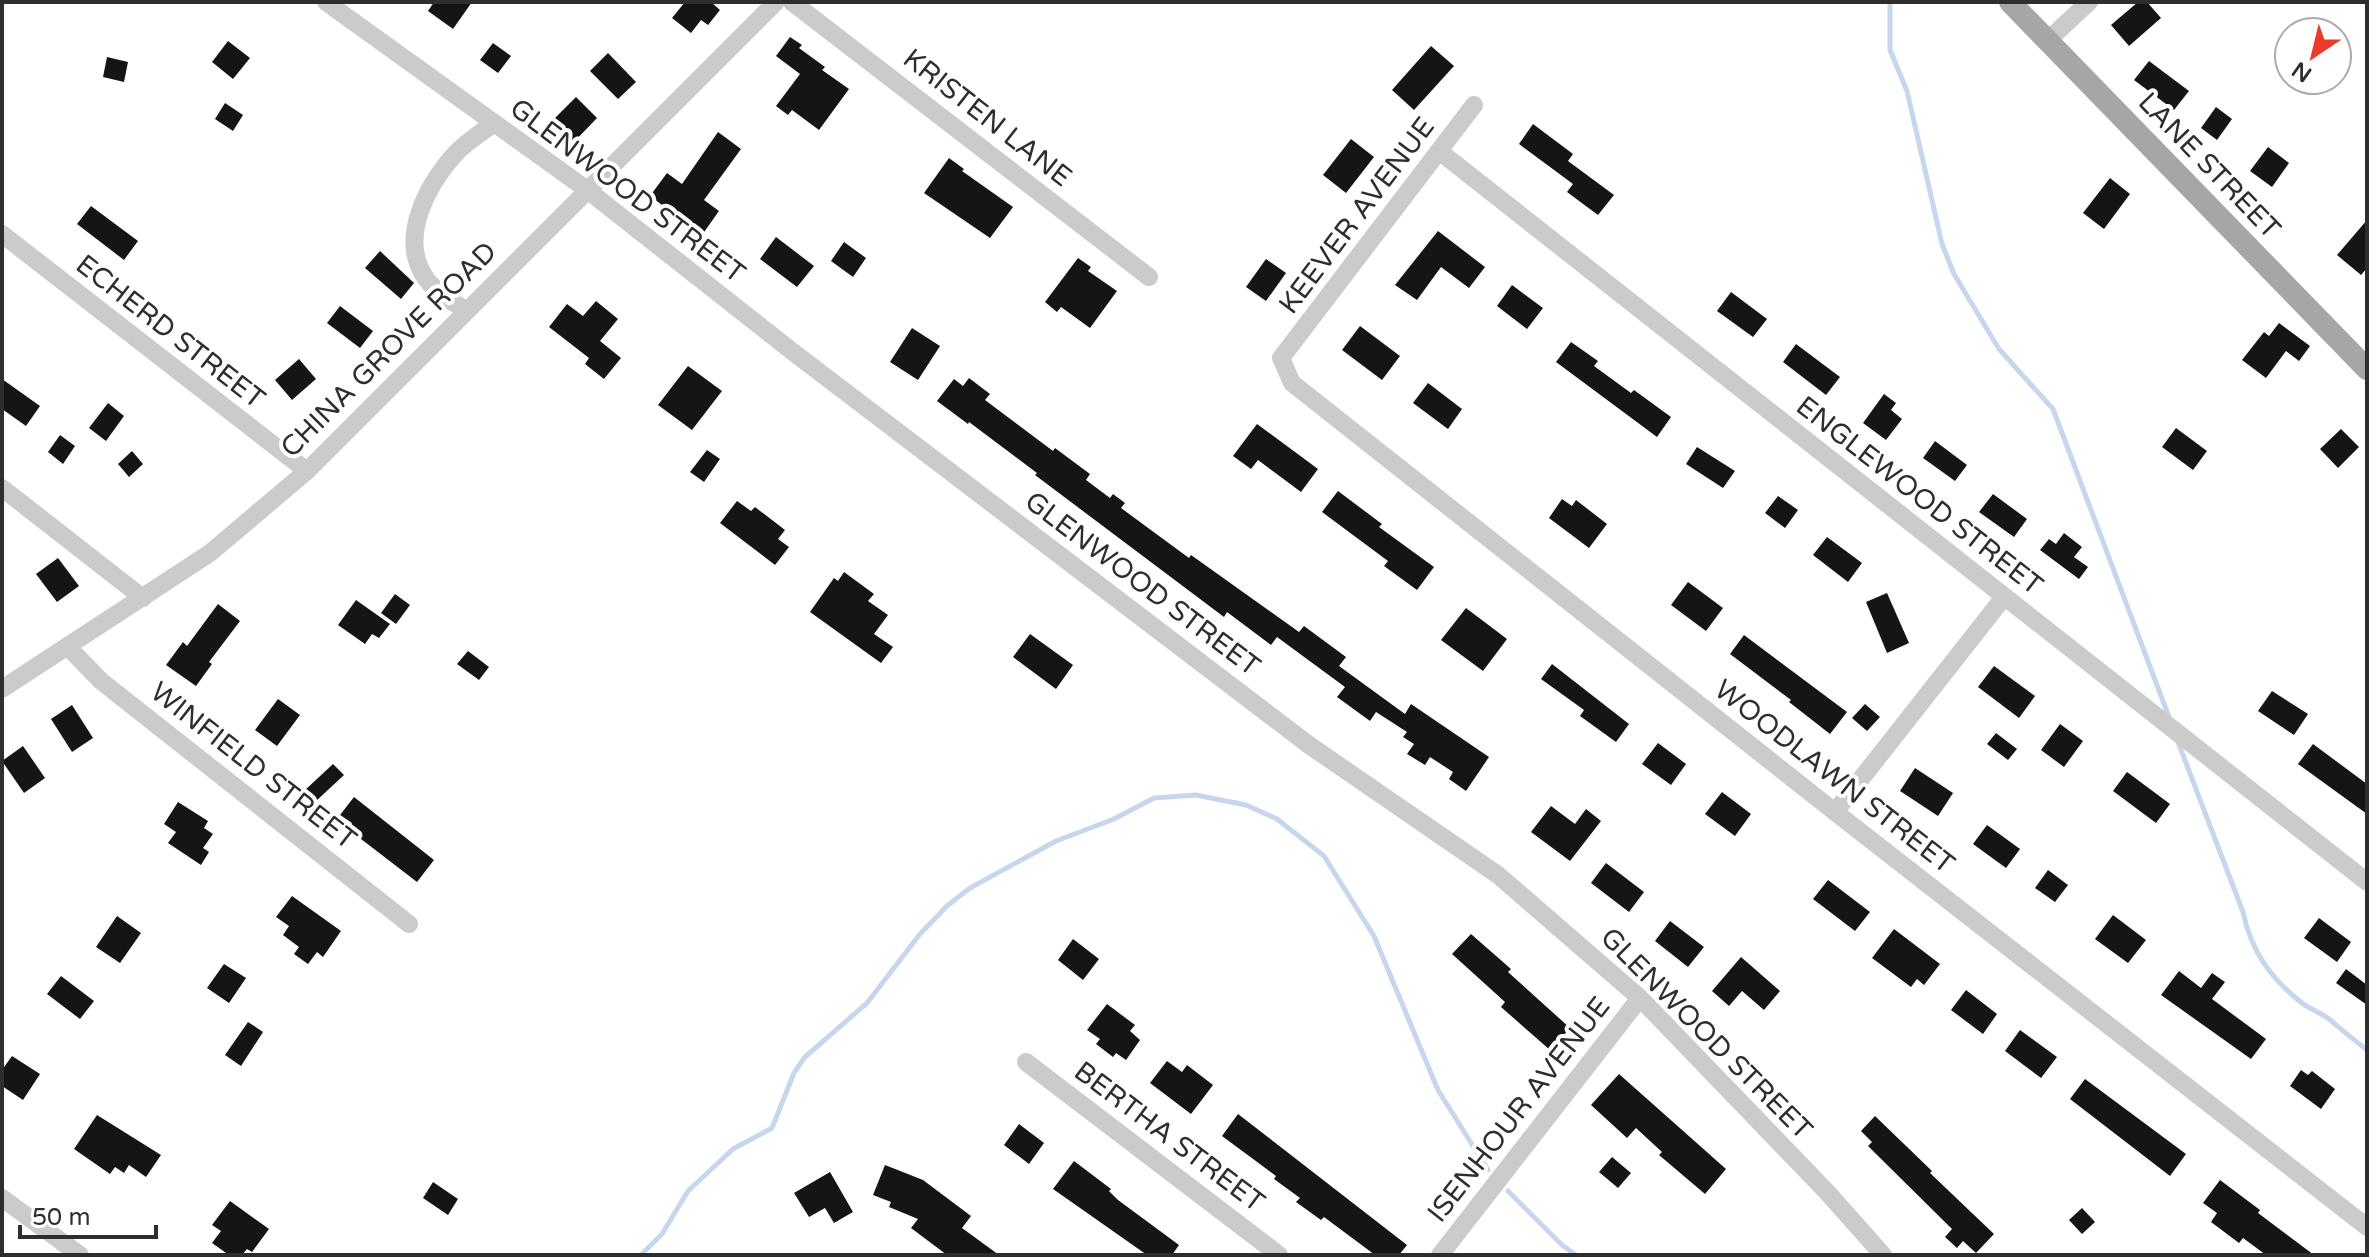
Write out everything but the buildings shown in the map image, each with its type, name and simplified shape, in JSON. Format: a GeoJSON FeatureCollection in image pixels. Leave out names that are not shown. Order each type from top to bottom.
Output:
{"type":"FeatureCollection","features":[{"type":"Feature","properties":{"kind":"main road","name":"LANE STREET"},"geometry":{"type":"LineString","coordinates":[[2010,2],[2367,369]]}},
{"type":"Feature","properties":{"kind":"street","name":"GLENWOOD STREET"},"geometry":{"type":"LineString","coordinates":[[326,2],[586,189],[793,352],[1309,745],[1498,875],[1640,998],[1827,1192],[1883,1255]]}},
{"type":"Feature","properties":{"kind":"street","name":"CHINA GROVE ROAD"},"geometry":{"type":"LineString","coordinates":[[2,689],[210,553],[307,471],[776,2]]}},
{"type":"Feature","properties":{"kind":"street","name":"KRISTEN LANE"},"geometry":{"type":"LineString","coordinates":[[792,2],[1149,277]]}},
{"type":"Feature","properties":{"kind":"street"},"geometry":{"type":"LineString","coordinates":[[2047,41],[2089,2]]}},
{"type":"Feature","properties":{"kind":"street","name":"KEEVER AVENUE"},"geometry":{"type":"LineString","coordinates":[[1281,358],[1474,105]]}},
{"type":"Feature","properties":{"kind":"street"},"geometry":{"type":"LineString","coordinates":[[466,310],[436,289],[421,272],[416,250],[416,224],[422,207],[456,153],[494,123]]}},
{"type":"Feature","properties":{"kind":"street","name":"ENGLEWOOD STREET"},"geometry":{"type":"LineString","coordinates":[[1439,151],[2367,882]]}},
{"type":"Feature","properties":{"kind":"street","name":"ECHERD STREET"},"geometry":{"type":"LineString","coordinates":[[2,234],[307,471]]}},
{"type":"Feature","properties":{"kind":"street","name":"WOODLAWN STREET"},"geometry":{"type":"LineString","coordinates":[[1281,358],[1292,383],[2367,1227]]}},
{"type":"Feature","properties":{"kind":"street"},"geometry":{"type":"LineString","coordinates":[[2,488],[143,598]]}},
{"type":"Feature","properties":{"kind":"street"},"geometry":{"type":"LineString","coordinates":[[1835,812],[2004,597]]}},
{"type":"Feature","properties":{"kind":"street","name":"WINFIELD STREET"},"geometry":{"type":"LineString","coordinates":[[68,647],[101,681],[409,924]]}},
{"type":"Feature","properties":{"kind":"street","name":"ISENHOUR AVENUE"},"geometry":{"type":"LineString","coordinates":[[1440,1255],[1640,998]]}},
{"type":"Feature","properties":{"kind":"street","name":"BERTHA STREET"},"geometry":{"type":"LineString","coordinates":[[1026,1062],[1279,1255]]}},
{"type":"Feature","properties":{"kind":"street"},"geometry":{"type":"LineString","coordinates":[[2,1198],[80,1255]]}},
{"type":"Feature","properties":{"kind":"waterway"},"geometry":{"type":"LineString","coordinates":[[1890,2],[1890,50],[1907,91],[1942,244],[1954,274],[1999,349],[2053,409],[2169,717]]}},
{"type":"Feature","properties":{"kind":"waterway"},"geometry":{"type":"LineString","coordinates":[[2178,742],[2257,952],[2291,994],[2329,1019],[2367,1050]]}},
{"type":"Feature","properties":{"kind":"waterway"},"geometry":{"type":"LineString","coordinates":[[641,1255],[662,1234],[688,1191],[733,1149],[772,1128],[794,1073],[805,1057],[867,1003],[920,934],[948,905],[970,888],[1056,841],[1114,819],[1154,798],[1196,795],[1246,805],[1277,819],[1324,856],[1374,936],[1438,1090],[1488,1170]]}},
{"type":"Feature","properties":{"kind":"waterway"},"geometry":{"type":"LineString","coordinates":[[1508,1191],[1576,1255]]}}]}
